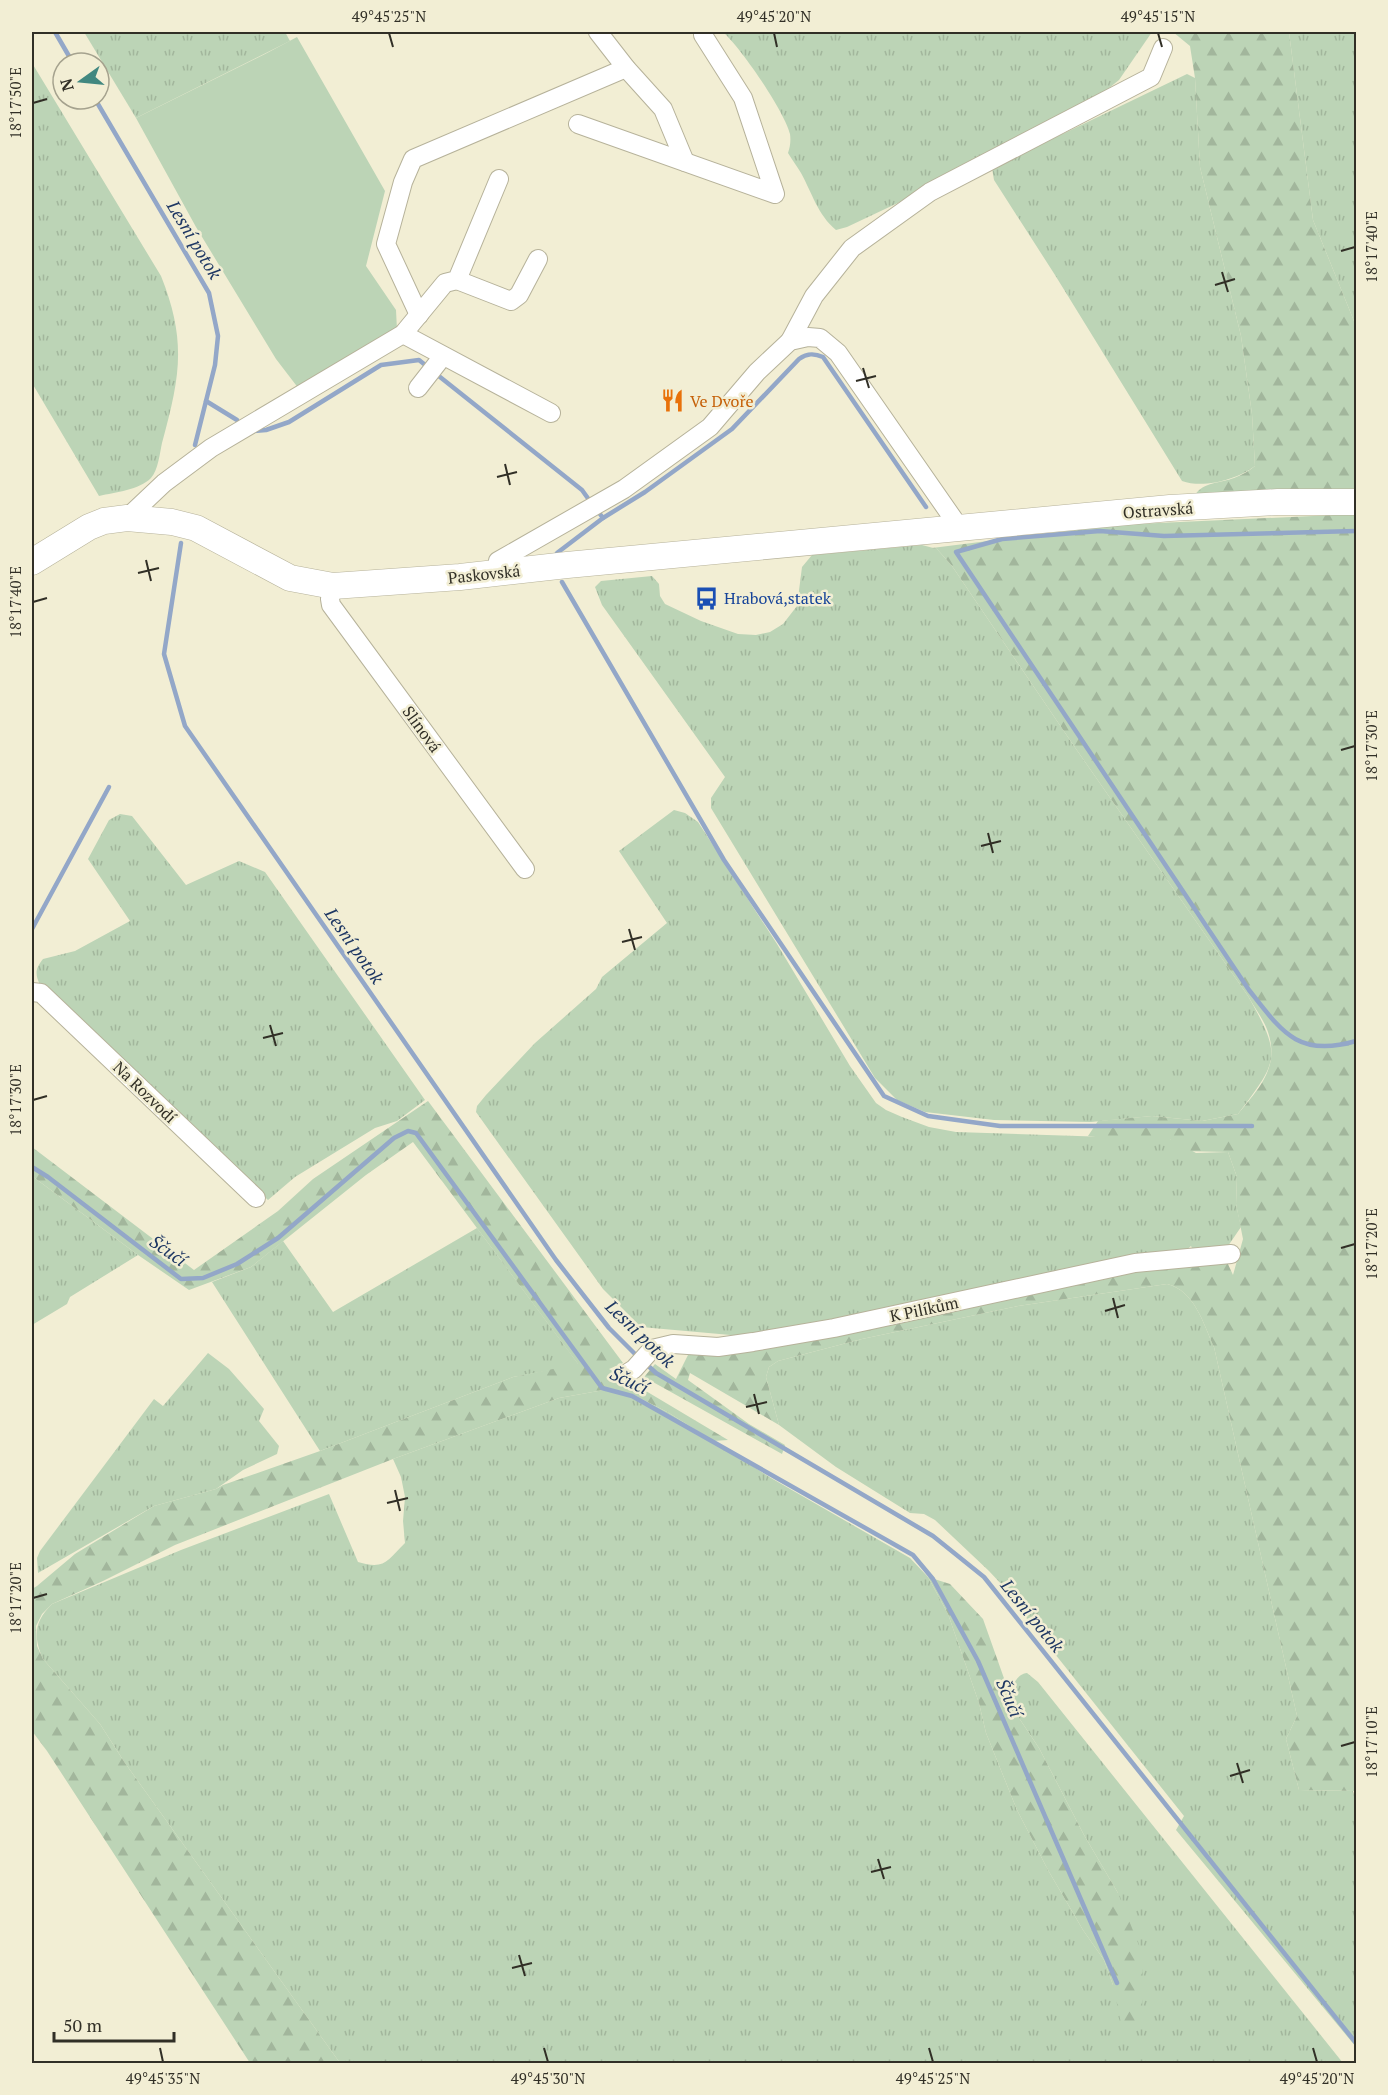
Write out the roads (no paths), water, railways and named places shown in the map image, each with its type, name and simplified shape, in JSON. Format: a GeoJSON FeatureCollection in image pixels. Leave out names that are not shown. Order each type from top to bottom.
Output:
{"type":"FeatureCollection","features":[{"type":"Feature","properties":{"kind":"street"},"geometry":{"type":"LineString","coordinates":[[598,32],[626,68],[663,109],[685,162]]}},
{"type":"Feature","properties":{"kind":"street"},"geometry":{"type":"LineString","coordinates":[[578,124],[775,194],[743,98],[703,35]]}},
{"type":"Feature","properties":{"kind":"street"},"geometry":{"type":"LineString","coordinates":[[496,573],[498,561],[624,489],[710,427],[758,372],[790,341],[814,296],[852,248],[930,192],[1150,77],[1163,48]]}},
{"type":"Feature","properties":{"kind":"street"},"geometry":{"type":"LineString","coordinates":[[419,315],[386,244],[403,182],[413,159],[626,68]]}},
{"type":"Feature","properties":{"kind":"street"},"geometry":{"type":"LineString","coordinates":[[457,280],[499,179]]}},
{"type":"Feature","properties":{"kind":"street"},"geometry":{"type":"LineString","coordinates":[[127,518],[164,483],[194,460],[403,334],[445,283],[457,280],[511,301],[519,295],[538,259]]}},
{"type":"Feature","properties":{"kind":"street"},"geometry":{"type":"LineString","coordinates":[[403,334],[430,372],[551,413]]}},
{"type":"Feature","properties":{"kind":"street"},"geometry":{"type":"LineString","coordinates":[[790,341],[808,337],[820,338],[838,353],[959,527]]}},
{"type":"Feature","properties":{"kind":"street","name":"Ostravská"},"geometry":{"type":"LineString","coordinates":[[959,527],[1170,508],[1278,502],[1356,502]]}},
{"type":"Feature","properties":{"kind":"street","name":"Paskovská"},"geometry":{"type":"LineString","coordinates":[[32,562],[89,527],[104,521],[127,518],[184,525],[290,578],[333,586],[394,583],[959,527]]}},
{"type":"Feature","properties":{"kind":"street","name":"Slínová"},"geometry":{"type":"LineString","coordinates":[[333,586],[331,605],[525,868]]}},
{"type":"Feature","properties":{"kind":"street","name":"Na Rozvodí"},"geometry":{"type":"LineString","coordinates":[[32,992],[41,993],[256,1198]]}},
{"type":"Feature","properties":{"kind":"street","name":"K Pilíkům"},"geometry":{"type":"LineString","coordinates":[[630,1371],[652,1349],[673,1344],[718,1347],[834,1328],[1135,1263],[1231,1254]]}},
{"type":"Feature","properties":{"kind":"waterway","name":"Lesní potok"},"geometry":{"type":"LineString","coordinates":[[55,32],[66,51]]}},
{"type":"Feature","properties":{"kind":"waterway","name":"Lesní potok"},"geometry":{"type":"LineString","coordinates":[[102,111],[209,293],[218,336],[215,365],[195,445]]}},
{"type":"Feature","properties":{"kind":"waterway"},"geometry":{"type":"LineString","coordinates":[[597,510],[603,518],[645,492],[732,429],[799,359],[811,354],[823,357],[926,507]]}},
{"type":"Feature","properties":{"kind":"waterway"},"geometry":{"type":"LineString","coordinates":[[254,431],[266,430],[289,422],[381,365],[419,360],[429,368]]}},
{"type":"Feature","properties":{"kind":"waterway"},"geometry":{"type":"LineString","coordinates":[[435,373],[582,490],[592,504]]}},
{"type":"Feature","properties":{"kind":"waterway"},"geometry":{"type":"LineString","coordinates":[[206,401],[237,420]]}},
{"type":"Feature","properties":{"kind":"waterway"},"geometry":{"type":"LineString","coordinates":[[557,553],[603,518]]}},
{"type":"Feature","properties":{"kind":"waterway"},"geometry":{"type":"LineString","coordinates":[[1356,531],[1164,536],[1100,531],[1002,539],[956,552],[1249,990],[1271,1018],[1293,1038],[1305,1043],[1319,1046],[1356,1041]]}},
{"type":"Feature","properties":{"kind":"waterway","name":"Lesní potok"},"geometry":{"type":"LineString","coordinates":[[181,543],[164,654],[185,726],[556,1260],[609,1328],[638,1357]]}},
{"type":"Feature","properties":{"kind":"waterway"},"geometry":{"type":"LineString","coordinates":[[562,582],[724,860],[884,1096],[928,1116],[1000,1126],[1252,1126]]}},
{"type":"Feature","properties":{"kind":"waterway"},"geometry":{"type":"LineString","coordinates":[[32,929],[109,787]]}},
{"type":"Feature","properties":{"kind":"waterway","name":"Ščučí"},"geometry":{"type":"LineString","coordinates":[[32,1167],[181,1279],[203,1278],[237,1264],[278,1238],[394,1138],[408,1131],[416,1133],[602,1388],[632,1396],[913,1555],[933,1579],[978,1661],[1117,1983]]}},
{"type":"Feature","properties":{"kind":"waterway","name":"Lesní potok"},"geometry":{"type":"LineString","coordinates":[[644,1362],[656,1373],[933,1536],[984,1577],[1356,2043]]}},
{"type":"Feature","properties":{"kind":"place","name":"Ve Dvoře"},"geometry":{"type":"Point","coordinates":[672,401]}},
{"type":"Feature","properties":{"kind":"place","name":"Hrabová,statek"},"geometry":{"type":"Point","coordinates":[706,598]}}]}
